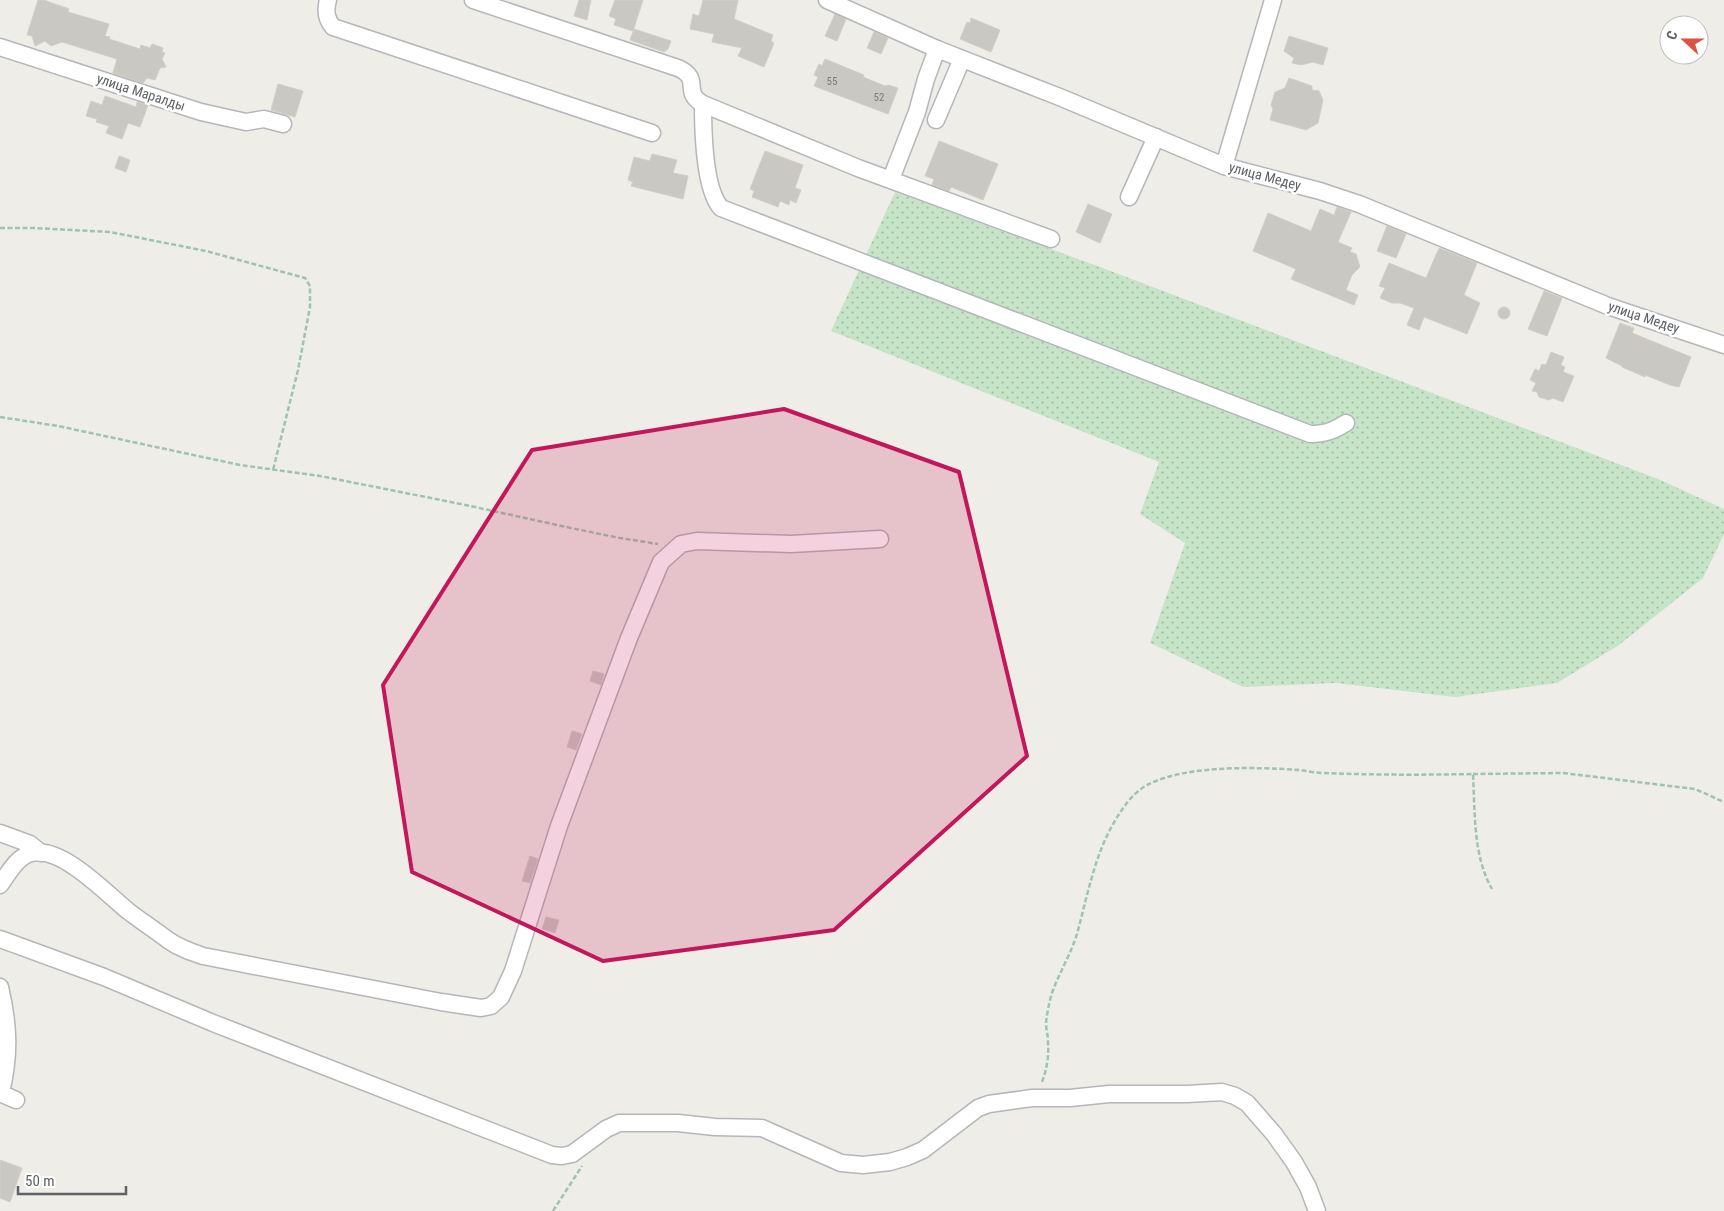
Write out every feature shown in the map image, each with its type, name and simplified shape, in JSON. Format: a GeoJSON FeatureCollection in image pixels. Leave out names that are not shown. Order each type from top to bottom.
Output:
{"type":"FeatureCollection","features":[{"type":"Feature","properties":{"kind":"street"},"geometry":{"type":"LineString","coordinates":[[328,0],[326,8],[328,20],[333,27],[652,133]]}},
{"type":"Feature","properties":{"kind":"street"},"geometry":{"type":"LineString","coordinates":[[473,0],[688,72],[692,79],[691,92],[703,104],[858,168],[1051,239]]}},
{"type":"Feature","properties":{"kind":"street","name":"улица Медеу"},"geometry":{"type":"LineString","coordinates":[[827,0],[937,49],[1224,166],[1320,191],[1359,204],[1608,306],[1724,344]]}},
{"type":"Feature","properties":{"kind":"street"},"geometry":{"type":"LineString","coordinates":[[1224,166],[1273,0]]}},
{"type":"Feature","properties":{"kind":"street","name":"улица Маралды"},"geometry":{"type":"LineString","coordinates":[[0,47],[201,112],[246,122],[264,120],[284,124]]}},
{"type":"Feature","properties":{"kind":"street"},"geometry":{"type":"LineString","coordinates":[[891,179],[917,112],[937,49]]}},
{"type":"Feature","properties":{"kind":"street"},"geometry":{"type":"LineString","coordinates":[[936,120],[962,58]]}},
{"type":"Feature","properties":{"kind":"street"},"geometry":{"type":"LineString","coordinates":[[703,104],[703,138],[707,168],[716,203],[721,208],[1310,434],[1324,434],[1346,423]]}},
{"type":"Feature","properties":{"kind":"street"},"geometry":{"type":"LineString","coordinates":[[1129,197],[1156,137]]}},
{"type":"Feature","properties":{"kind":"street"},"geometry":{"type":"LineString","coordinates":[[0,833],[30,844],[42,853],[68,863],[95,881],[129,911],[180,948],[203,956],[441,1002],[481,1008],[491,1006],[501,997],[513,971],[559,826],[629,638],[661,562],[681,544],[697,541],[791,544],[880,539]]}},
{"type":"Feature","properties":{"kind":"street"},"geometry":{"type":"LineString","coordinates":[[1,884],[22,857],[32,853],[42,853]]}},
{"type":"Feature","properties":{"kind":"street"},"geometry":{"type":"LineString","coordinates":[[0,866],[1,884]]}},
{"type":"Feature","properties":{"kind":"street"},"geometry":{"type":"LineString","coordinates":[[0,939],[104,977],[213,1023],[552,1155],[572,1154],[606,1129],[619,1123],[647,1122],[762,1128],[842,1163],[863,1165],[890,1162],[923,1150],[978,1108],[989,1104],[1032,1098],[1070,1098],[1131,1093],[1187,1094],[1222,1092],[1235,1096],[1247,1103],[1274,1134],[1294,1162],[1308,1187],[1317,1211]]}},
{"type":"Feature","properties":{"kind":"street"},"geometry":{"type":"LineString","coordinates":[[0,987],[6,1014],[8,1041],[4,1079],[5,1095]]}},
{"type":"Feature","properties":{"kind":"path"},"geometry":{"type":"LineString","coordinates":[[0,228],[110,232],[206,251],[305,278],[310,286],[310,308],[298,370],[273,470]]}},
{"type":"Feature","properties":{"kind":"path"},"geometry":{"type":"LineString","coordinates":[[0,417],[58,426],[230,463],[320,476],[652,543]]}},
{"type":"Feature","properties":{"kind":"path"},"geometry":{"type":"LineString","coordinates":[[1032,1098],[1038,1092],[1049,1055],[1046,1025],[1047,1010],[1076,936],[1092,873],[1110,830],[1124,806],[1148,784],[1165,778],[1217,769],[1264,768],[1322,773],[1397,775],[1563,773],[1695,789],[1724,802]]}},
{"type":"Feature","properties":{"kind":"path"},"geometry":{"type":"LineString","coordinates":[[1473,774],[1477,838],[1487,881],[1492,890]]}},
{"type":"Feature","properties":{"kind":"path"},"geometry":{"type":"LineString","coordinates":[[553,1211],[585,1163]]}},
{"type":"Feature","properties":{"kind":"highlighted area"},"geometry":{"type":"Polygon","coordinates":[[[784,409],[959,472],[1027,756],[834,930],[603,961],[412,872],[383,685],[532,450],[784,409]]]}},
{"type":"Feature","properties":{"kind":"green space"},"geometry":{"type":"Polygon","coordinates":[[[895,192],[1100,267],[1658,479],[1724,509],[1724,534],[1703,578],[1619,645],[1557,683],[1455,697],[1336,683],[1243,687],[1150,643],[1185,543],[1140,514],[1159,462],[831,331],[895,192]]]}},
{"type":"Feature","properties":{"kind":"building"},"geometry":{"type":"Polygon","coordinates":[[[38,0],[44,0],[69,9],[68,12],[109,24],[105,36],[110,37],[109,39],[140,49],[141,45],[150,48],[152,44],[163,48],[162,52],[165,53],[162,59],[166,67],[160,68],[155,80],[147,78],[143,83],[113,73],[117,59],[62,42],[51,46],[45,41],[35,46],[32,36],[27,35],[38,0]]]}},
{"type":"Feature","properties":{"kind":"building"},"geometry":{"type":"Polygon","coordinates":[[[579,0],[591,0],[587,20],[574,16],[579,0]]]}},
{"type":"Feature","properties":{"kind":"building"},"geometry":{"type":"Polygon","coordinates":[[[615,0],[643,0],[633,31],[614,25],[616,19],[609,16],[615,0]]]}},
{"type":"Feature","properties":{"kind":"building"},"geometry":{"type":"Polygon","coordinates":[[[703,0],[738,0],[734,19],[773,35],[771,41],[774,43],[764,67],[738,56],[742,48],[712,42],[714,34],[690,29],[693,14],[699,16],[703,0]]]}},
{"type":"Feature","properties":{"kind":"building"},"geometry":{"type":"Polygon","coordinates":[[[835,14],[846,19],[837,41],[825,36],[835,14]]]}},
{"type":"Feature","properties":{"kind":"building"},"geometry":{"type":"Polygon","coordinates":[[[971,18],[1000,30],[991,52],[960,39],[967,22],[970,23],[971,18]]]}},
{"type":"Feature","properties":{"kind":"building"},"geometry":{"type":"Polygon","coordinates":[[[634,29],[671,41],[668,49],[664,52],[630,40],[634,29]]]}},
{"type":"Feature","properties":{"kind":"building"},"geometry":{"type":"Polygon","coordinates":[[[874,32],[888,38],[881,54],[867,48],[874,32]]]}},
{"type":"Feature","properties":{"kind":"building"},"geometry":{"type":"Polygon","coordinates":[[[1289,36],[1328,48],[1323,65],[1313,62],[1301,65],[1292,63],[1294,58],[1284,51],[1289,36]]]}},
{"type":"Feature","properties":{"kind":"building"},"geometry":{"type":"Polygon","coordinates":[[[825,59],[885,86],[898,88],[888,114],[814,86],[818,77],[814,75],[819,64],[822,66],[825,59]]]}},
{"type":"Feature","properties":{"kind":"building"},"geometry":{"type":"Polygon","coordinates":[[[1289,78],[1312,86],[1312,90],[1319,91],[1323,100],[1318,123],[1306,130],[1270,120],[1273,109],[1271,105],[1275,92],[1285,88],[1289,78]]]}},
{"type":"Feature","properties":{"kind":"building"},"geometry":{"type":"Polygon","coordinates":[[[278,84],[303,91],[295,117],[271,110],[278,84]]]}},
{"type":"Feature","properties":{"kind":"building"},"geometry":{"type":"Polygon","coordinates":[[[105,96],[136,107],[137,102],[148,105],[140,127],[128,123],[122,139],[106,133],[109,126],[96,122],[97,119],[86,116],[91,101],[102,105],[105,96]]]}},
{"type":"Feature","properties":{"kind":"building"},"geometry":{"type":"Polygon","coordinates":[[[939,141],[998,164],[983,200],[951,187],[949,191],[932,185],[934,179],[925,176],[939,141]]]}},
{"type":"Feature","properties":{"kind":"building"},"geometry":{"type":"Polygon","coordinates":[[[765,151],[803,165],[795,188],[801,190],[796,203],[790,200],[789,205],[780,201],[778,207],[752,197],[754,191],[750,189],[765,151]]]}},
{"type":"Feature","properties":{"kind":"building"},"geometry":{"type":"Polygon","coordinates":[[[652,154],[677,160],[673,173],[688,176],[683,199],[631,186],[633,182],[628,180],[634,157],[650,161],[652,154]]]}},
{"type":"Feature","properties":{"kind":"building"},"geometry":{"type":"Polygon","coordinates":[[[119,156],[130,160],[126,172],[115,168],[119,156]]]}},
{"type":"Feature","properties":{"kind":"building"},"geometry":{"type":"Polygon","coordinates":[[[1088,204],[1112,214],[1100,243],[1076,232],[1088,204]]]}},
{"type":"Feature","properties":{"kind":"building"},"geometry":{"type":"Polygon","coordinates":[[[1337,207],[1351,212],[1338,242],[1352,248],[1350,252],[1356,254],[1360,267],[1352,275],[1346,290],[1358,295],[1354,305],[1291,279],[1296,269],[1253,251],[1268,213],[1311,231],[1320,209],[1334,215],[1337,207]]]}},
{"type":"Feature","properties":{"kind":"building"},"geometry":{"type":"Polygon","coordinates":[[[1387,226],[1406,234],[1396,258],[1377,251],[1387,226]]]}},
{"type":"Feature","properties":{"kind":"building"},"geometry":{"type":"Polygon","coordinates":[[[1439,248],[1477,263],[1464,295],[1480,303],[1467,334],[1424,317],[1419,330],[1407,325],[1414,308],[1380,298],[1385,288],[1379,286],[1389,263],[1426,278],[1439,248]]]}},
{"type":"Feature","properties":{"kind":"building"},"geometry":{"type":"Polygon","coordinates":[[[1544,291],[1562,298],[1547,336],[1528,329],[1544,291]]]}},
{"type":"Feature","properties":{"kind":"building"},"geometry":{"type":"Polygon","coordinates":[[[1502,307],[1506,307],[1510,313],[1506,319],[1502,319],[1498,315],[1498,311],[1502,307]]]}},
{"type":"Feature","properties":{"kind":"building"},"geometry":{"type":"Polygon","coordinates":[[[1620,323],[1634,328],[1632,333],[1691,357],[1679,387],[1645,375],[1645,377],[1606,358],[1620,323]]]}},
{"type":"Feature","properties":{"kind":"building"},"geometry":{"type":"Polygon","coordinates":[[[1551,352],[1564,357],[1561,365],[1565,367],[1563,372],[1574,376],[1563,402],[1553,398],[1549,400],[1539,397],[1537,392],[1532,391],[1536,383],[1530,380],[1535,369],[1539,371],[1542,364],[1546,365],[1551,352]]]}},
{"type":"Feature","properties":{"kind":"building"},"geometry":{"type":"Polygon","coordinates":[[[593,671],[604,674],[601,685],[590,681],[593,671]]]}},
{"type":"Feature","properties":{"kind":"building"},"geometry":{"type":"Polygon","coordinates":[[[572,731],[582,734],[576,750],[567,747],[572,731]]]}},
{"type":"Feature","properties":{"kind":"building"},"geometry":{"type":"Polygon","coordinates":[[[530,856],[538,859],[530,883],[522,881],[530,856]]]}},
{"type":"Feature","properties":{"kind":"building"},"geometry":{"type":"Polygon","coordinates":[[[546,917],[559,920],[555,933],[542,929],[546,917]]]}},
{"type":"Feature","properties":{"kind":"building"},"geometry":{"type":"Polygon","coordinates":[[[0,1160],[22,1168],[10,1202],[0,1198],[0,1160]]]}}]}
